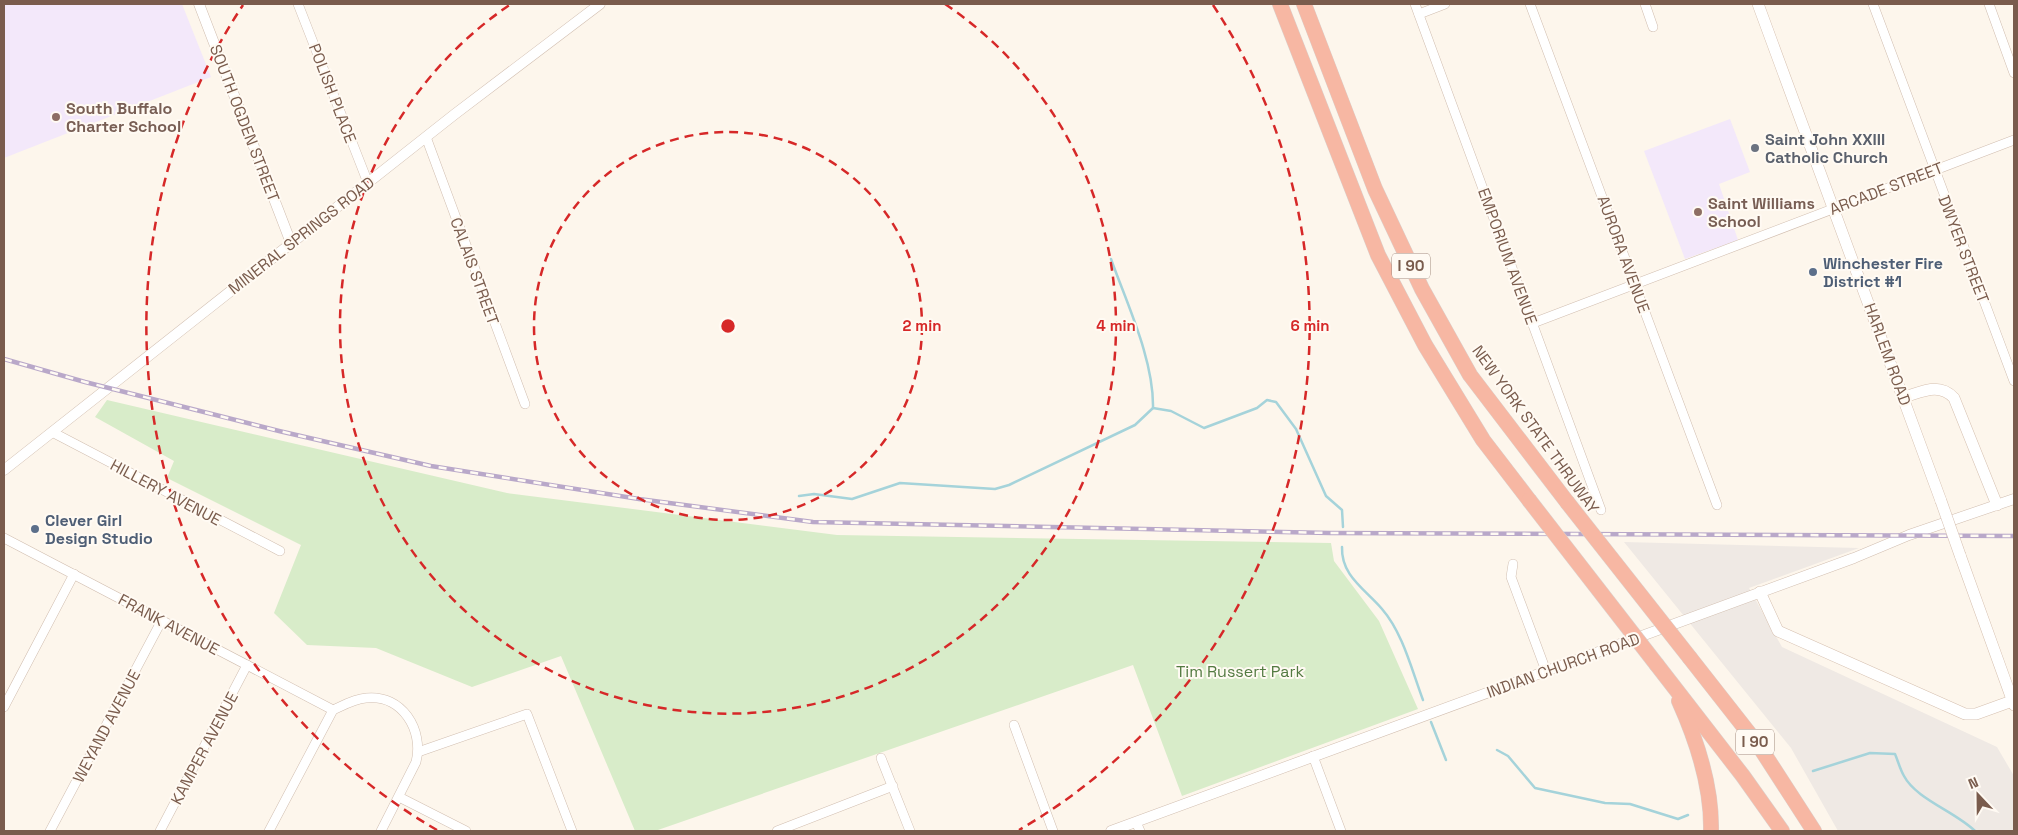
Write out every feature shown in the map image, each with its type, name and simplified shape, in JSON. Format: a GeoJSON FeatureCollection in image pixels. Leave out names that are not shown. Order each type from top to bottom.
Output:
{"type":"FeatureCollection","features":[{"type":"Feature","properties":{"kind":"highway","name":"I 90"},"geometry":{"type":"LineString","coordinates":[[1280,4],[1378,255],[1425,345],[1474,424],[1529,500],[1743,776],[1782,831]]}},
{"type":"Feature","properties":{"kind":"highway","name":"NEW YORK STATE THRUWAY"},"geometry":{"type":"LineString","coordinates":[[1304,4],[1375,189],[1422,289],[1470,375],[1567,502],[1759,746],[1814,831]]}},
{"type":"Feature","properties":{"kind":"highway"},"geometry":{"type":"LineString","coordinates":[[1671,684],[1684,711],[1699,759],[1708,795],[1711,831]]}},
{"type":"Feature","properties":{"kind":"main road","name":"HARLEM ROAD"},"geometry":{"type":"LineString","coordinates":[[1758,4],[1904,397],[2013,703]]}},
{"type":"Feature","properties":{"kind":"main road"},"geometry":{"type":"LineString","coordinates":[[1904,397],[1939,388],[1947,391],[1954,398],[1997,505]]}},
{"type":"Feature","properties":{"kind":"main road"},"geometry":{"type":"LineString","coordinates":[[1760,592],[1778,631],[1966,714],[1976,714],[2013,703]]}},
{"type":"Feature","properties":{"kind":"street","name":"SOUTH OGDEN STREET"},"geometry":{"type":"LineString","coordinates":[[199,4],[291,243]]}},
{"type":"Feature","properties":{"kind":"street","name":"POLISH PLACE"},"geometry":{"type":"LineString","coordinates":[[298,4],[368,183]]}},
{"type":"Feature","properties":{"kind":"street","name":"MINERAL SPRINGS ROAD"},"geometry":{"type":"LineString","coordinates":[[4,470],[426,137],[600,4]]}},
{"type":"Feature","properties":{"kind":"street","name":"EMPORIUM AVENUE"},"geometry":{"type":"LineString","coordinates":[[1415,4],[1601,510]]}},
{"type":"Feature","properties":{"kind":"street"},"geometry":{"type":"LineString","coordinates":[[1419,14],[1445,4]]}},
{"type":"Feature","properties":{"kind":"street","name":"AURORA AVENUE"},"geometry":{"type":"LineString","coordinates":[[1530,4],[1717,505]]}},
{"type":"Feature","properties":{"kind":"street"},"geometry":{"type":"LineString","coordinates":[[1645,4],[1653,27]]}},
{"type":"Feature","properties":{"kind":"street","name":"DWYER STREET"},"geometry":{"type":"LineString","coordinates":[[1873,4],[2014,381]]}},
{"type":"Feature","properties":{"kind":"street"},"geometry":{"type":"LineString","coordinates":[[1988,4],[2014,73]]}},
{"type":"Feature","properties":{"kind":"street","name":"CALAIS STREET"},"geometry":{"type":"LineString","coordinates":[[426,137],[525,404]]}},
{"type":"Feature","properties":{"kind":"street","name":"ARCADE STREET"},"geometry":{"type":"LineString","coordinates":[[1533,323],[2014,140]]}},
{"type":"Feature","properties":{"kind":"street","name":"HILLERY AVENUE"},"geometry":{"type":"LineString","coordinates":[[52,432],[280,551]]}},
{"type":"Feature","properties":{"kind":"street","name":"INDIAN CHURCH ROAD"},"geometry":{"type":"LineString","coordinates":[[1111,831],[1138,826],[1313,756],[1760,592],[1908,535],[2014,499]]}},
{"type":"Feature","properties":{"kind":"street","name":"FRANK AVENUE"},"geometry":{"type":"LineString","coordinates":[[4,538],[333,710]]}},
{"type":"Feature","properties":{"kind":"street"},"geometry":{"type":"LineString","coordinates":[[1513,564],[1511,577],[1546,671]]}},
{"type":"Feature","properties":{"kind":"street"},"geometry":{"type":"LineString","coordinates":[[4,707],[74,574]]}},
{"type":"Feature","properties":{"kind":"street","name":"WEYAND AVENUE"},"geometry":{"type":"LineString","coordinates":[[50,831],[162,620]]}},
{"type":"Feature","properties":{"kind":"street","name":"KAMPER AVENUE"},"geometry":{"type":"LineString","coordinates":[[160,831],[248,665]]}},
{"type":"Feature","properties":{"kind":"street"},"geometry":{"type":"LineString","coordinates":[[269,831],[333,710],[365,698],[375,698],[391,702],[400,707],[416,730],[418,752],[399,797],[381,831]]}},
{"type":"Feature","properties":{"kind":"street"},"geometry":{"type":"LineString","coordinates":[[418,752],[527,714],[572,831]]}},
{"type":"Feature","properties":{"kind":"street"},"geometry":{"type":"LineString","coordinates":[[1014,725],[1053,831]]}},
{"type":"Feature","properties":{"kind":"street"},"geometry":{"type":"LineString","coordinates":[[1313,756],[1342,831]]}},
{"type":"Feature","properties":{"kind":"street"},"geometry":{"type":"LineString","coordinates":[[882,758],[910,831]]}},
{"type":"Feature","properties":{"kind":"street"},"geometry":{"type":"LineString","coordinates":[[776,831],[892,786]]}},
{"type":"Feature","properties":{"kind":"street"},"geometry":{"type":"LineString","coordinates":[[399,797],[466,831]]}},
{"type":"Feature","properties":{"kind":"shaded area","name":"South Buffalo Charter School"},"geometry":{"type":"Polygon","coordinates":[[[4,4],[182,4],[211,77],[4,158],[4,4]]]}},
{"type":"Feature","properties":{"kind":"shaded area","name":"Saint Williams School"},"geometry":{"type":"Polygon","coordinates":[[[1730,119],[1750,172],[1719,184],[1738,240],[1685,259],[1644,151],[1730,119]]]}},
{"type":"Feature","properties":{"kind":"shaded area"},"geometry":{"type":"Polygon","coordinates":[[[1624,542],[1859,548],[1749,588],[1782,647],[1997,747],[2014,776],[2014,831],[1838,831],[1791,748],[1624,542]]]}},
{"type":"Feature","properties":{"kind":"green space","name":"Tim Russert Park"},"geometry":{"type":"Polygon","coordinates":[[[107,400],[507,493],[837,535],[1331,543],[1334,561],[1379,621],[1418,709],[1182,796],[1133,665],[655,831],[635,831],[561,656],[472,687],[376,648],[307,645],[274,613],[301,545],[167,478],[174,461],[95,417],[107,400]]]}},
{"type":"Feature","properties":{"kind":"waterway"},"geometry":{"type":"LineString","coordinates":[[799,496],[814,494],[852,499],[900,483],[995,489],[1009,485],[1135,425],[1153,408],[1152,390],[1149,371],[1138,332],[1111,259]]}},
{"type":"Feature","properties":{"kind":"waterway"},"geometry":{"type":"LineString","coordinates":[[1153,408],[1171,411],[1204,428],[1257,408],[1267,400],[1276,402],[1296,429],[1326,496],[1342,510],[1343,527]]}},
{"type":"Feature","properties":{"kind":"waterway"},"geometry":{"type":"LineString","coordinates":[[1342,547],[1345,566],[1350,574],[1382,609],[1396,629],[1423,700]]}},
{"type":"Feature","properties":{"kind":"waterway"},"geometry":{"type":"LineString","coordinates":[[1431,722],[1446,760]]}},
{"type":"Feature","properties":{"kind":"waterway"},"geometry":{"type":"LineString","coordinates":[[1497,750],[1508,756],[1535,788],[1605,803],[1630,804],[1678,819],[1688,815]]}},
{"type":"Feature","properties":{"kind":"waterway"},"geometry":{"type":"LineString","coordinates":[[1813,771],[1870,753],[1895,754],[1903,773],[1917,792],[1975,831]]}},
{"type":"Feature","properties":{"kind":"railway"},"geometry":{"type":"LineString","coordinates":[[4,359],[85,382],[279,431],[431,466],[639,499],[813,522],[1330,533],[2014,536]]}},
{"type":"Feature","properties":{"kind":"place","name":"South Buffalo Charter School"},"geometry":{"type":"Point","coordinates":[56,117]}},
{"type":"Feature","properties":{"kind":"place","name":"Saint John XXIII Catholic Church"},"geometry":{"type":"Point","coordinates":[1755,148]}},
{"type":"Feature","properties":{"kind":"place","name":"Saint Williams School"},"geometry":{"type":"Point","coordinates":[1698,212]}},
{"type":"Feature","properties":{"kind":"place","name":"Winchester Fire District #1"},"geometry":{"type":"Point","coordinates":[1813,272]}},
{"type":"Feature","properties":{"kind":"place","name":"Clever Girl Design Studio"},"geometry":{"type":"Point","coordinates":[35,529]}}]}
